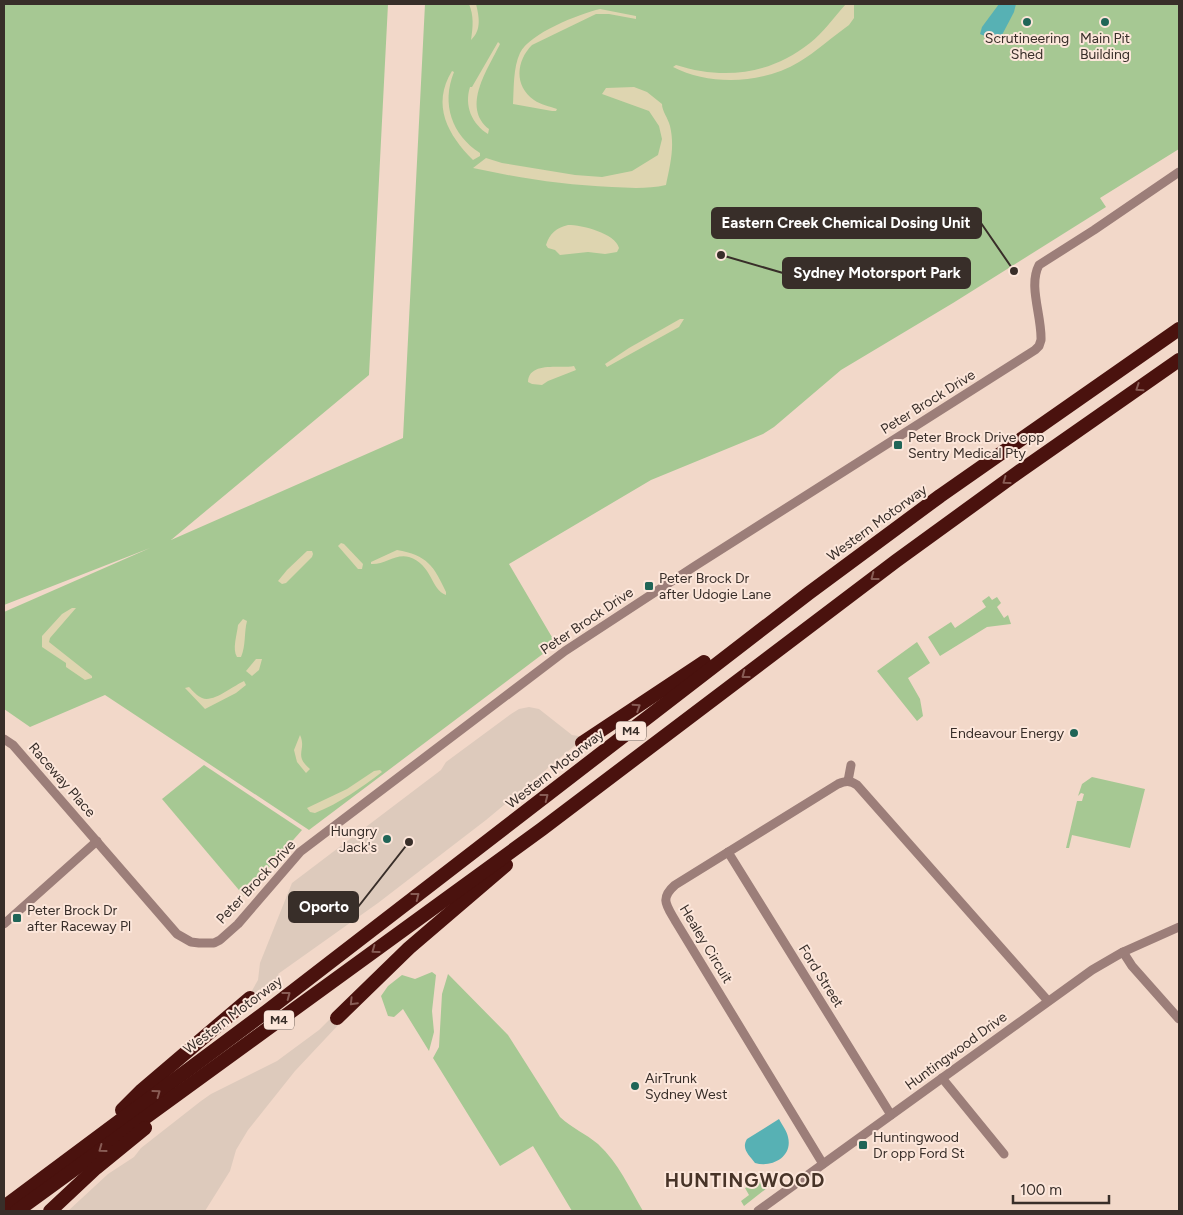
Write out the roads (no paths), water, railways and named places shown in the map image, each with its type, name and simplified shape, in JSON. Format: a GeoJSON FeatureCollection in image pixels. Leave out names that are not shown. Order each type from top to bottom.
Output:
{"type":"FeatureCollection","features":[{"type":"Feature","properties":{"kind":"highway","name":"Western Motorway"},"geometry":{"type":"LineString","coordinates":[[4,1206],[305,982],[809,593],[948,491],[1179,329]]}},
{"type":"Feature","properties":{"kind":"highway","name":"M4"},"geometry":{"type":"LineString","coordinates":[[17,1211],[542,828],[896,561],[1179,360]]}},
{"type":"Feature","properties":{"kind":"highway"},"geometry":{"type":"LineString","coordinates":[[582,743],[693,670],[752,627],[809,593]]}},
{"type":"Feature","properties":{"kind":"highway"},"geometry":{"type":"LineString","coordinates":[[337,1018],[409,948],[541,837],[542,828]]}},
{"type":"Feature","properties":{"kind":"highway"},"geometry":{"type":"LineString","coordinates":[[90,1143],[142,1090],[250,998]]}},
{"type":"Feature","properties":{"kind":"highway"},"geometry":{"type":"LineString","coordinates":[[50,1211],[96,1168],[194,1089],[229,1056]]}},
{"type":"Feature","properties":{"kind":"street","name":"Peter Brock Drive"},"geometry":{"type":"LineString","coordinates":[[97,841],[177,934],[191,942],[214,942],[220,940],[238,924],[300,852],[565,652],[703,561],[1035,350],[1041,340],[1035,287],[1036,270],[1039,265],[1107,222],[1179,172]]}},
{"type":"Feature","properties":{"kind":"street","name":"Raceway Place"},"geometry":{"type":"LineString","coordinates":[[4,739],[13,745],[97,841]]}},
{"type":"Feature","properties":{"kind":"street"},"geometry":{"type":"LineString","coordinates":[[851,765],[848,781],[857,785],[1048,1001]]}},
{"type":"Feature","properties":{"kind":"street","name":"Healey Circuit"},"geometry":{"type":"LineString","coordinates":[[823,1164],[681,930],[666,904],[665,897],[672,888],[728,852],[838,784],[848,781]]}},
{"type":"Feature","properties":{"kind":"street"},"geometry":{"type":"LineString","coordinates":[[4,924],[97,841]]}},
{"type":"Feature","properties":{"kind":"street","name":"Ford Street"},"geometry":{"type":"LineString","coordinates":[[728,852],[891,1115]]}},
{"type":"Feature","properties":{"kind":"street","name":"Huntingwood Drive"},"geometry":{"type":"LineString","coordinates":[[758,1211],[1092,970],[1123,952],[1179,927]]}},
{"type":"Feature","properties":{"kind":"street"},"geometry":{"type":"LineString","coordinates":[[1123,952],[1132,966],[1179,1019]]}},
{"type":"Feature","properties":{"kind":"street"},"geometry":{"type":"LineString","coordinates":[[942,1078],[1004,1154]]}},
{"type":"Feature","properties":{"kind":"water"},"geometry":{"type":"Polygon","coordinates":[[[999,4],[1016,4],[1002,35],[987,37],[980,34],[982,27],[999,4]]]}},
{"type":"Feature","properties":{"kind":"water"},"geometry":{"type":"Polygon","coordinates":[[[779,1119],[786,1130],[789,1144],[787,1150],[780,1159],[774,1162],[768,1164],[755,1163],[745,1149],[747,1139],[779,1119]]]}},
{"type":"Feature","properties":{"kind":"place","name":"Scrutineering Shed"},"geometry":{"type":"Point","coordinates":[1027,22]}},
{"type":"Feature","properties":{"kind":"place","name":"Main Pit Building"},"geometry":{"type":"Point","coordinates":[1105,22]}},
{"type":"Feature","properties":{"kind":"place","name":"Sydney Motorsport Park"},"geometry":{"type":"Point","coordinates":[721,255]}},
{"type":"Feature","properties":{"kind":"place","name":"Eastern Creek Chemical Dosing Unit"},"geometry":{"type":"Point","coordinates":[1014,271]}},
{"type":"Feature","properties":{"kind":"place","name":"Peter Brock Drive opp Sentry Medical Pty"},"geometry":{"type":"Point","coordinates":[898,445]}},
{"type":"Feature","properties":{"kind":"place","name":"Peter Brock Dr after Udogie Lane"},"geometry":{"type":"Point","coordinates":[649,586]}},
{"type":"Feature","properties":{"kind":"place","name":"Endeavour Energy"},"geometry":{"type":"Point","coordinates":[1074,733]}},
{"type":"Feature","properties":{"kind":"place","name":"Hungry Jack's"},"geometry":{"type":"Point","coordinates":[387,839]}},
{"type":"Feature","properties":{"kind":"place","name":"Oporto"},"geometry":{"type":"Point","coordinates":[409,842]}},
{"type":"Feature","properties":{"kind":"place","name":"Peter Brock Dr after Raceway Pl"},"geometry":{"type":"Point","coordinates":[17,918]}},
{"type":"Feature","properties":{"kind":"place","name":"AirTrunk Sydney West"},"geometry":{"type":"Point","coordinates":[635,1086]}},
{"type":"Feature","properties":{"kind":"place","name":"Huntingwood Dr opp Ford St"},"geometry":{"type":"Point","coordinates":[863,1145]}},
{"type":"Feature","properties":{"kind":"district","name":"HUNTINGWOOD"},"geometry":{"type":"Point","coordinates":[745,1180]}}]}
